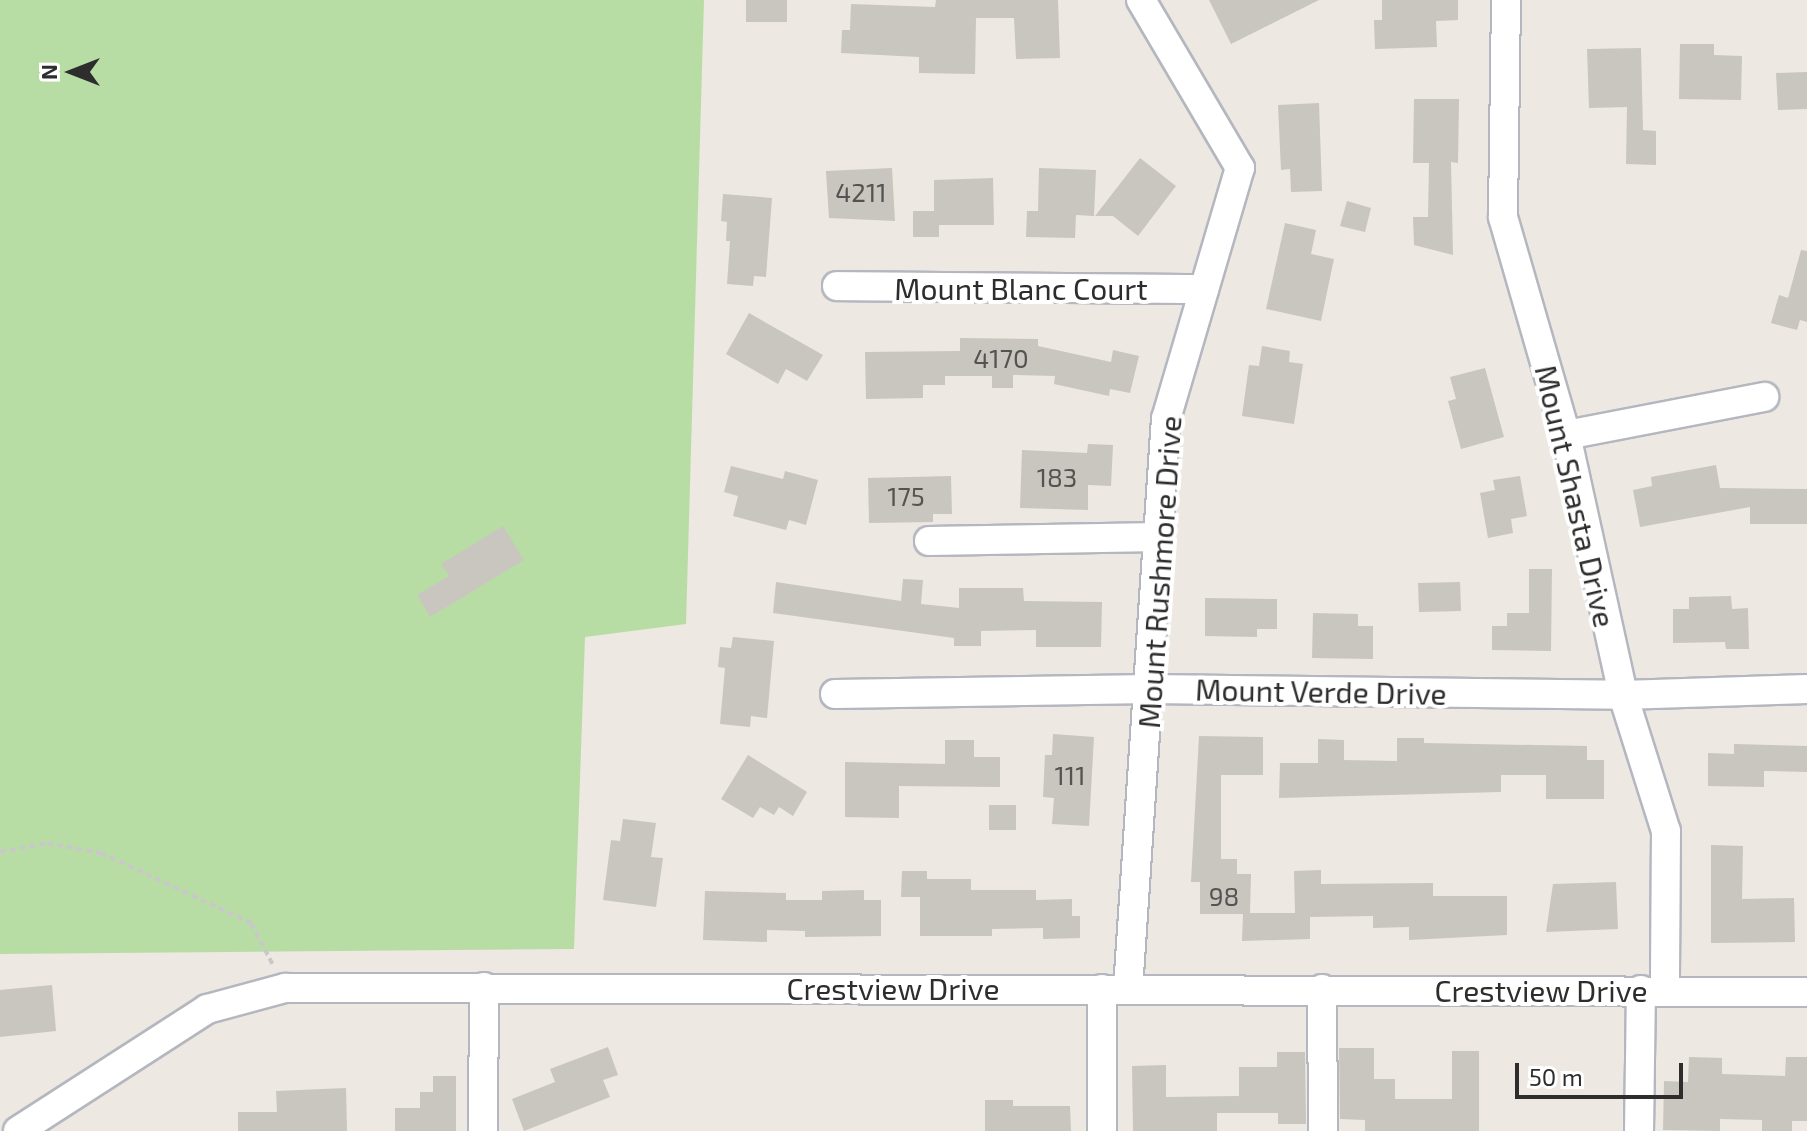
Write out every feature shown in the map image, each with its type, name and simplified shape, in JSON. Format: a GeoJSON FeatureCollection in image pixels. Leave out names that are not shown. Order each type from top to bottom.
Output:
{"type":"FeatureCollection","features":[{"type":"Feature","properties":{"kind":"street","name":"Mount Rushmore Drive"},"geometry":{"type":"LineString","coordinates":[[1102,1131],[1115,989],[1150,689],[1166,419],[1240,168],[1141,0]]}},
{"type":"Feature","properties":{"kind":"street","name":"Mount Shasta Drive"},"geometry":{"type":"LineString","coordinates":[[1506,0],[1503,217],[1566,435],[1623,695],[1666,831],[1639,1131]]}},
{"type":"Feature","properties":{"kind":"street","name":"Mount Blanc Court"},"geometry":{"type":"LineString","coordinates":[[837,286],[1204,289]]}},
{"type":"Feature","properties":{"kind":"street"},"geometry":{"type":"LineString","coordinates":[[1566,435],[1764,397]]}},
{"type":"Feature","properties":{"kind":"street"},"geometry":{"type":"LineString","coordinates":[[929,541],[1159,537]]}},
{"type":"Feature","properties":{"kind":"street","name":"Mount Verde Drive"},"geometry":{"type":"LineString","coordinates":[[835,694],[1150,689],[1623,695],[1807,689]]}},
{"type":"Feature","properties":{"kind":"street"},"geometry":{"type":"LineString","coordinates":[[483,1131],[484,987]]}},
{"type":"Feature","properties":{"kind":"street","name":"Crestview Drive"},"geometry":{"type":"LineString","coordinates":[[18,1131],[207,1009],[285,988],[1807,992]]}},
{"type":"Feature","properties":{"kind":"street"},"geometry":{"type":"LineString","coordinates":[[1322,989],[1323,1131]]}},
{"type":"Feature","properties":{"kind":"path"},"geometry":{"type":"LineString","coordinates":[[0,852],[47,843],[101,853],[166,882],[251,923],[285,988]]}},
{"type":"Feature","properties":{"kind":"green space"},"geometry":{"type":"Polygon","coordinates":[[[0,0],[704,0],[686,624],[585,637],[574,949],[0,954],[0,0]]]}},
{"type":"Feature","properties":{"kind":"building"},"geometry":{"type":"Polygon","coordinates":[[[746,0],[787,0],[787,22],[746,22],[746,0]]]}},
{"type":"Feature","properties":{"kind":"building"},"geometry":{"type":"Polygon","coordinates":[[[936,0],[1058,0],[1060,58],[1016,59],[1014,18],[976,18],[975,74],[919,73],[919,57],[841,53],[842,30],[850,30],[851,4],[935,7],[936,0]]]}},
{"type":"Feature","properties":{"kind":"building"},"geometry":{"type":"Polygon","coordinates":[[[1209,0],[1319,0],[1231,44],[1209,0]]]}},
{"type":"Feature","properties":{"kind":"building"},"geometry":{"type":"Polygon","coordinates":[[[1382,0],[1458,0],[1458,20],[1436,21],[1437,47],[1375,49],[1374,20],[1382,20],[1382,0]]]}},
{"type":"Feature","properties":{"kind":"building"},"geometry":{"type":"Polygon","coordinates":[[[1680,44],[1714,44],[1714,55],[1742,56],[1741,100],[1679,99],[1680,44]]]}},
{"type":"Feature","properties":{"kind":"building"},"geometry":{"type":"Polygon","coordinates":[[[1641,48],[1643,130],[1656,131],[1656,165],[1626,164],[1627,107],[1589,108],[1587,49],[1641,48]]]}},
{"type":"Feature","properties":{"kind":"building"},"geometry":{"type":"Polygon","coordinates":[[[1807,72],[1807,109],[1778,110],[1776,73],[1807,72]]]}},
{"type":"Feature","properties":{"kind":"building"},"geometry":{"type":"Polygon","coordinates":[[[1414,99],[1459,99],[1458,163],[1451,162],[1453,255],[1414,245],[1413,217],[1428,217],[1429,163],[1413,163],[1414,99]]]}},
{"type":"Feature","properties":{"kind":"building"},"geometry":{"type":"Polygon","coordinates":[[[1319,103],[1322,191],[1291,192],[1290,169],[1281,170],[1278,105],[1319,103]]]}},
{"type":"Feature","properties":{"kind":"building"},"geometry":{"type":"Polygon","coordinates":[[[1140,158],[1176,186],[1138,236],[1113,216],[1095,216],[1140,158]]]}},
{"type":"Feature","properties":{"kind":"building"},"geometry":{"type":"Polygon","coordinates":[[[892,168],[895,221],[829,218],[826,171],[892,168]]]}},
{"type":"Feature","properties":{"kind":"building"},"geometry":{"type":"Polygon","coordinates":[[[1039,168],[1096,170],[1094,216],[1076,215],[1075,238],[1026,237],[1027,211],[1038,211],[1039,168]]]}},
{"type":"Feature","properties":{"kind":"building"},"geometry":{"type":"Polygon","coordinates":[[[993,178],[994,225],[939,225],[939,237],[913,237],[913,211],[934,211],[934,180],[993,178]]]}},
{"type":"Feature","properties":{"kind":"building"},"geometry":{"type":"Polygon","coordinates":[[[723,194],[772,198],[766,277],[754,276],[753,286],[727,284],[730,241],[726,241],[727,222],[721,221],[723,194]]]}},
{"type":"Feature","properties":{"kind":"building"},"geometry":{"type":"Polygon","coordinates":[[[1347,201],[1371,208],[1365,232],[1340,226],[1347,201]]]}},
{"type":"Feature","properties":{"kind":"building"},"geometry":{"type":"Polygon","coordinates":[[[1285,223],[1316,230],[1311,254],[1334,259],[1321,321],[1266,309],[1285,223]]]}},
{"type":"Feature","properties":{"kind":"building"},"geometry":{"type":"Polygon","coordinates":[[[1801,250],[1807,251],[1807,322],[1800,320],[1797,330],[1771,323],[1779,295],[1788,298],[1801,250]]]}},
{"type":"Feature","properties":{"kind":"building"},"geometry":{"type":"Polygon","coordinates":[[[749,313],[823,355],[807,381],[786,369],[778,384],[726,354],[749,313]]]}},
{"type":"Feature","properties":{"kind":"building"},"geometry":{"type":"Polygon","coordinates":[[[960,338],[1038,339],[1038,346],[1111,362],[1113,350],[1139,356],[1130,393],[1110,389],[1109,396],[1054,384],[1055,376],[1013,375],[1013,388],[992,388],[992,376],[945,376],[945,385],[923,385],[923,398],[866,399],[865,352],[960,351],[960,338]]]}},
{"type":"Feature","properties":{"kind":"building"},"geometry":{"type":"Polygon","coordinates":[[[1262,346],[1290,351],[1289,362],[1303,364],[1294,424],[1242,416],[1249,365],[1259,366],[1262,346]]]}},
{"type":"Feature","properties":{"kind":"building"},"geometry":{"type":"Polygon","coordinates":[[[1485,368],[1504,437],[1461,449],[1448,401],[1456,399],[1450,377],[1485,368]]]}},
{"type":"Feature","properties":{"kind":"building"},"geometry":{"type":"Polygon","coordinates":[[[1088,444],[1113,445],[1111,486],[1088,485],[1088,510],[1020,508],[1022,450],[1087,453],[1088,444]]]}},
{"type":"Feature","properties":{"kind":"building"},"geometry":{"type":"Polygon","coordinates":[[[1716,465],[1720,488],[1807,489],[1807,524],[1750,524],[1750,507],[1640,527],[1633,490],[1652,486],[1651,477],[1716,465]]]}},
{"type":"Feature","properties":{"kind":"building"},"geometry":{"type":"Polygon","coordinates":[[[731,466],[783,479],[785,471],[818,480],[806,525],[789,520],[786,530],[733,516],[738,496],[724,492],[731,466]]]}},
{"type":"Feature","properties":{"kind":"building"},"geometry":{"type":"Polygon","coordinates":[[[951,476],[952,514],[933,514],[933,522],[869,523],[868,478],[951,476]]]}},
{"type":"Feature","properties":{"kind":"building"},"geometry":{"type":"Polygon","coordinates":[[[1520,476],[1527,516],[1511,519],[1513,533],[1488,538],[1480,493],[1495,490],[1493,480],[1520,476]]]}},
{"type":"Feature","properties":{"kind":"building"},"geometry":{"type":"Polygon","coordinates":[[[503,526],[524,560],[430,617],[417,595],[449,576],[441,564],[503,526]]]}},
{"type":"Feature","properties":{"kind":"building"},"geometry":{"type":"Polygon","coordinates":[[[1529,569],[1552,569],[1551,651],[1492,650],[1492,626],[1507,626],[1507,613],[1529,613],[1529,569]]]}},
{"type":"Feature","properties":{"kind":"building"},"geometry":{"type":"Polygon","coordinates":[[[903,579],[923,580],[921,604],[959,608],[959,588],[1023,588],[1024,601],[1102,602],[1101,647],[1036,647],[1036,630],[981,631],[981,646],[954,646],[954,638],[773,613],[776,582],[901,601],[903,579]]]}},
{"type":"Feature","properties":{"kind":"building"},"geometry":{"type":"Polygon","coordinates":[[[1460,582],[1461,611],[1419,612],[1418,583],[1460,582]]]}},
{"type":"Feature","properties":{"kind":"building"},"geometry":{"type":"Polygon","coordinates":[[[1731,596],[1732,609],[1748,608],[1749,649],[1726,649],[1725,642],[1673,643],[1673,609],[1689,609],[1689,597],[1731,596]]]}},
{"type":"Feature","properties":{"kind":"building"},"geometry":{"type":"Polygon","coordinates":[[[1205,598],[1277,599],[1277,629],[1257,629],[1257,637],[1205,636],[1205,598]]]}},
{"type":"Feature","properties":{"kind":"building"},"geometry":{"type":"Polygon","coordinates":[[[1313,613],[1358,614],[1358,626],[1373,626],[1373,659],[1312,658],[1313,613]]]}},
{"type":"Feature","properties":{"kind":"building"},"geometry":{"type":"Polygon","coordinates":[[[733,637],[774,641],[767,718],[751,716],[750,727],[720,724],[725,668],[718,667],[720,647],[731,648],[733,637]]]}},
{"type":"Feature","properties":{"kind":"building"},"geometry":{"type":"Polygon","coordinates":[[[1053,734],[1094,737],[1089,826],[1052,824],[1054,798],[1043,797],[1045,755],[1052,755],[1053,734]]]}},
{"type":"Feature","properties":{"kind":"building"},"geometry":{"type":"Polygon","coordinates":[[[1199,736],[1263,737],[1263,775],[1221,775],[1221,859],[1237,859],[1237,874],[1251,874],[1250,913],[1295,913],[1294,871],[1321,870],[1321,884],[1433,883],[1433,896],[1507,896],[1507,935],[1409,940],[1409,927],[1373,928],[1373,916],[1310,917],[1310,939],[1242,941],[1243,914],[1200,914],[1200,882],[1191,882],[1199,736]]]}},
{"type":"Feature","properties":{"kind":"building"},"geometry":{"type":"Polygon","coordinates":[[[1397,738],[1424,738],[1424,743],[1587,746],[1587,760],[1604,760],[1604,799],[1546,799],[1546,775],[1501,775],[1501,792],[1279,798],[1280,763],[1318,763],[1318,739],[1344,740],[1344,760],[1397,761],[1397,738]]]}},
{"type":"Feature","properties":{"kind":"building"},"geometry":{"type":"Polygon","coordinates":[[[945,740],[974,740],[974,757],[1000,757],[1000,787],[899,786],[899,818],[845,817],[845,762],[945,764],[945,740]]]}},
{"type":"Feature","properties":{"kind":"building"},"geometry":{"type":"Polygon","coordinates":[[[1734,744],[1807,746],[1807,772],[1764,771],[1764,787],[1708,786],[1708,753],[1734,754],[1734,744]]]}},
{"type":"Feature","properties":{"kind":"building"},"geometry":{"type":"Polygon","coordinates":[[[748,755],[807,792],[793,816],[779,807],[774,815],[760,807],[753,818],[721,799],[748,755]]]}},
{"type":"Feature","properties":{"kind":"building"},"geometry":{"type":"Polygon","coordinates":[[[989,805],[1016,805],[1016,830],[989,830],[989,805]]]}},
{"type":"Feature","properties":{"kind":"building"},"geometry":{"type":"Polygon","coordinates":[[[623,819],[656,823],[651,857],[663,858],[656,907],[603,900],[611,840],[620,841],[623,819]]]}},
{"type":"Feature","properties":{"kind":"building"},"geometry":{"type":"Polygon","coordinates":[[[1711,845],[1743,846],[1742,899],[1794,898],[1795,942],[1711,943],[1711,845]]]}},
{"type":"Feature","properties":{"kind":"building"},"geometry":{"type":"Polygon","coordinates":[[[902,871],[927,871],[927,879],[971,879],[971,890],[1036,890],[1036,900],[1072,899],[1072,916],[1080,916],[1080,938],[1043,939],[1043,928],[992,929],[992,936],[920,936],[920,897],[901,897],[902,871]]]}},
{"type":"Feature","properties":{"kind":"building"},"geometry":{"type":"Polygon","coordinates":[[[1616,882],[1618,929],[1546,932],[1553,884],[1616,882]]]}},
{"type":"Feature","properties":{"kind":"building"},"geometry":{"type":"Polygon","coordinates":[[[864,890],[864,900],[881,900],[881,936],[805,937],[805,931],[767,930],[767,942],[703,940],[705,891],[786,893],[786,900],[822,900],[822,891],[864,890]]]}},
{"type":"Feature","properties":{"kind":"building"},"geometry":{"type":"Polygon","coordinates":[[[52,985],[56,1031],[0,1037],[0,990],[52,985]]]}},
{"type":"Feature","properties":{"kind":"building"},"geometry":{"type":"Polygon","coordinates":[[[608,1047],[618,1075],[603,1080],[610,1097],[524,1131],[512,1099],[555,1082],[550,1069],[608,1047]]]}},
{"type":"Feature","properties":{"kind":"building"},"geometry":{"type":"Polygon","coordinates":[[[1339,1048],[1374,1048],[1374,1079],[1395,1079],[1395,1099],[1452,1099],[1452,1051],[1479,1051],[1479,1131],[1365,1131],[1365,1120],[1340,1119],[1339,1048]]]}},
{"type":"Feature","properties":{"kind":"building"},"geometry":{"type":"Polygon","coordinates":[[[1277,1052],[1305,1052],[1306,1124],[1278,1124],[1278,1113],[1217,1113],[1217,1131],[1133,1131],[1132,1066],[1166,1065],[1166,1097],[1239,1096],[1239,1067],[1277,1067],[1277,1052]]]}},
{"type":"Feature","properties":{"kind":"building"},"geometry":{"type":"Polygon","coordinates":[[[1689,1057],[1722,1058],[1722,1074],[1785,1076],[1786,1057],[1807,1057],[1807,1121],[1792,1121],[1792,1131],[1762,1131],[1762,1120],[1720,1119],[1720,1131],[1663,1130],[1664,1081],[1688,1082],[1689,1057]]]}},
{"type":"Feature","properties":{"kind":"building"},"geometry":{"type":"Polygon","coordinates":[[[433,1076],[456,1076],[456,1131],[395,1131],[395,1108],[420,1108],[420,1092],[433,1092],[433,1076]]]}},
{"type":"Feature","properties":{"kind":"building"},"geometry":{"type":"Polygon","coordinates":[[[346,1088],[347,1131],[238,1131],[238,1112],[277,1112],[276,1091],[346,1088]]]}},
{"type":"Feature","properties":{"kind":"building"},"geometry":{"type":"Polygon","coordinates":[[[985,1100],[1013,1100],[1013,1106],[1070,1106],[1071,1131],[985,1131],[985,1100]]]}}]}
